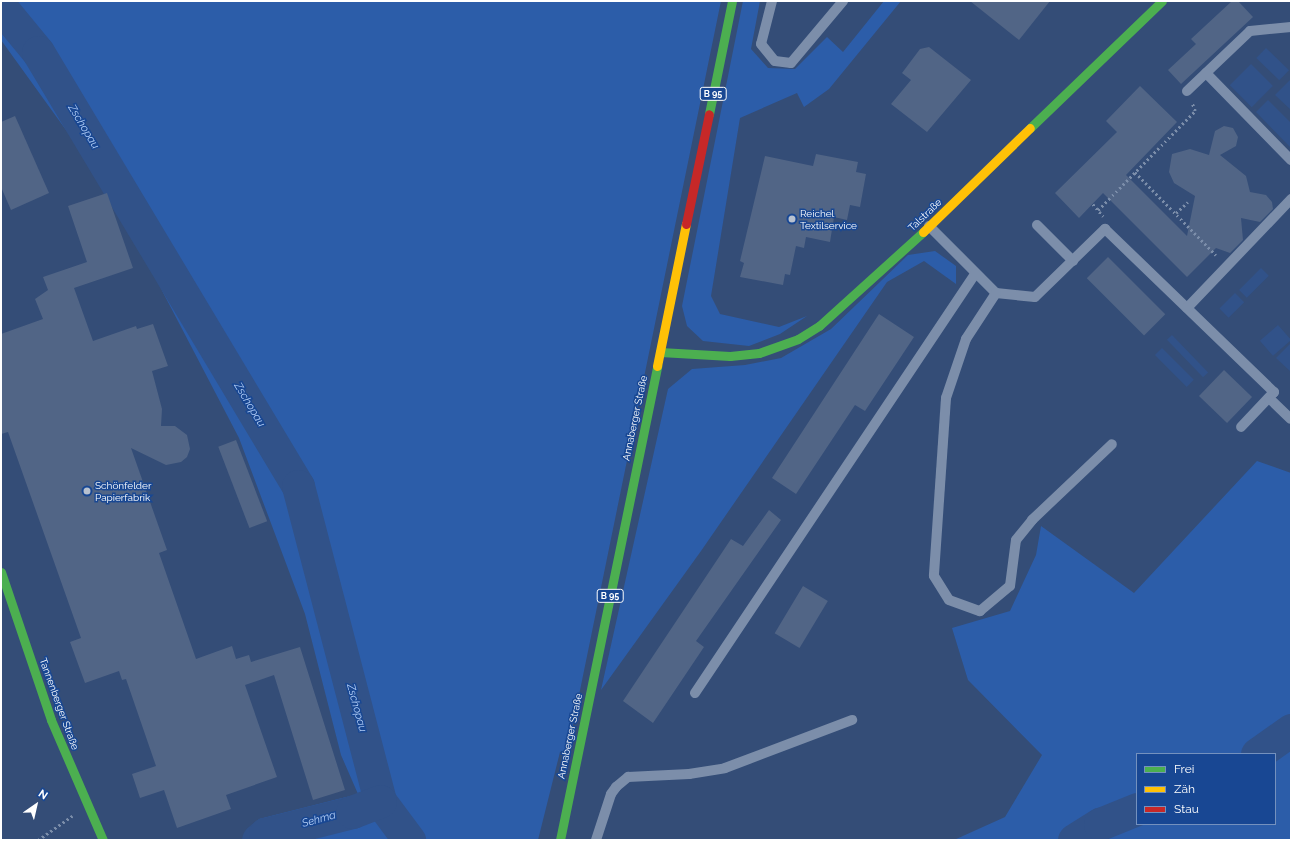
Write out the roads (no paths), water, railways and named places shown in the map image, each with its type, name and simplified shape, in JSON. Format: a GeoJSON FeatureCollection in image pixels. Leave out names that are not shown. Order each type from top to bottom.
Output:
{"type":"FeatureCollection","features":[{"type":"Feature","properties":{"kind":"main road","name":"Annaberger Straße"},"geometry":{"type":"LineString","coordinates":[[560,840],[732,1]]}},
{"type":"Feature","properties":{"kind":"main road","name":"Talstraße"},"geometry":{"type":"LineString","coordinates":[[660,352],[730,356],[759,353],[798,339],[846,303],[929,226],[1162,1]]}},
{"type":"Feature","properties":{"kind":"main road","name":"Tannenberger Straße"},"geometry":{"type":"LineString","coordinates":[[1,572],[51,720],[103,840]]}},
{"type":"Feature","properties":{"kind":"lane"},"geometry":{"type":"LineString","coordinates":[[772,1],[761,44],[775,61],[791,63],[843,1]]}},
{"type":"Feature","properties":{"kind":"lane"},"geometry":{"type":"LineString","coordinates":[[1187,91],[1250,31],[1291,28]]}},
{"type":"Feature","properties":{"kind":"lane"},"geometry":{"type":"LineString","coordinates":[[1206,73],[1291,160]]}},
{"type":"Feature","properties":{"kind":"lane"},"geometry":{"type":"LineString","coordinates":[[1187,308],[1291,199]]}},
{"type":"Feature","properties":{"kind":"lane"},"geometry":{"type":"LineString","coordinates":[[1037,225],[1072,261]]}},
{"type":"Feature","properties":{"kind":"lane"},"geometry":{"type":"LineString","coordinates":[[929,226],[975,274],[996,293],[1035,298],[1105,229],[1274,392],[1242,427]]}},
{"type":"Feature","properties":{"kind":"lane"},"geometry":{"type":"LineString","coordinates":[[695,693],[975,274]]}},
{"type":"Feature","properties":{"kind":"lane"},"geometry":{"type":"LineString","coordinates":[[996,293],[966,339],[946,398],[934,576],[949,600],[980,611],[1010,586],[1016,540],[1032,520],[1112,444]]}},
{"type":"Feature","properties":{"kind":"lane"},"geometry":{"type":"LineString","coordinates":[[1269,398],[1291,419]]}},
{"type":"Feature","properties":{"kind":"lane"},"geometry":{"type":"LineString","coordinates":[[596,840],[611,794],[616,787],[628,777],[689,774],[725,768],[852,720]]}},
{"type":"Feature","properties":{"kind":"waterway","name":"Zschopau"},"geometry":{"type":"LineString","coordinates":[[1,7],[38,52],[298,486],[380,801],[409,840]]}},
{"type":"Feature","properties":{"kind":"waterway","name":"Zschopau"},"geometry":{"type":"LineString","coordinates":[[1258,753],[1291,730]]}},
{"type":"Feature","properties":{"kind":"waterway","name":"Sehma"},"geometry":{"type":"LineString","coordinates":[[258,840],[265,834],[352,812],[380,801]]}},
{"type":"Feature","properties":{"kind":"waterway","name":"Zschopau"},"geometry":{"type":"LineString","coordinates":[[1074,840],[1100,824],[1136,809]]}},
{"type":"Feature","properties":{"kind":"place","name":"Reichel Textilservice"},"geometry":{"type":"Point","coordinates":[792,219]}},
{"type":"Feature","properties":{"kind":"place","name":"Schönfelder Papierfabrik"},"geometry":{"type":"Point","coordinates":[87,491]}}]}
